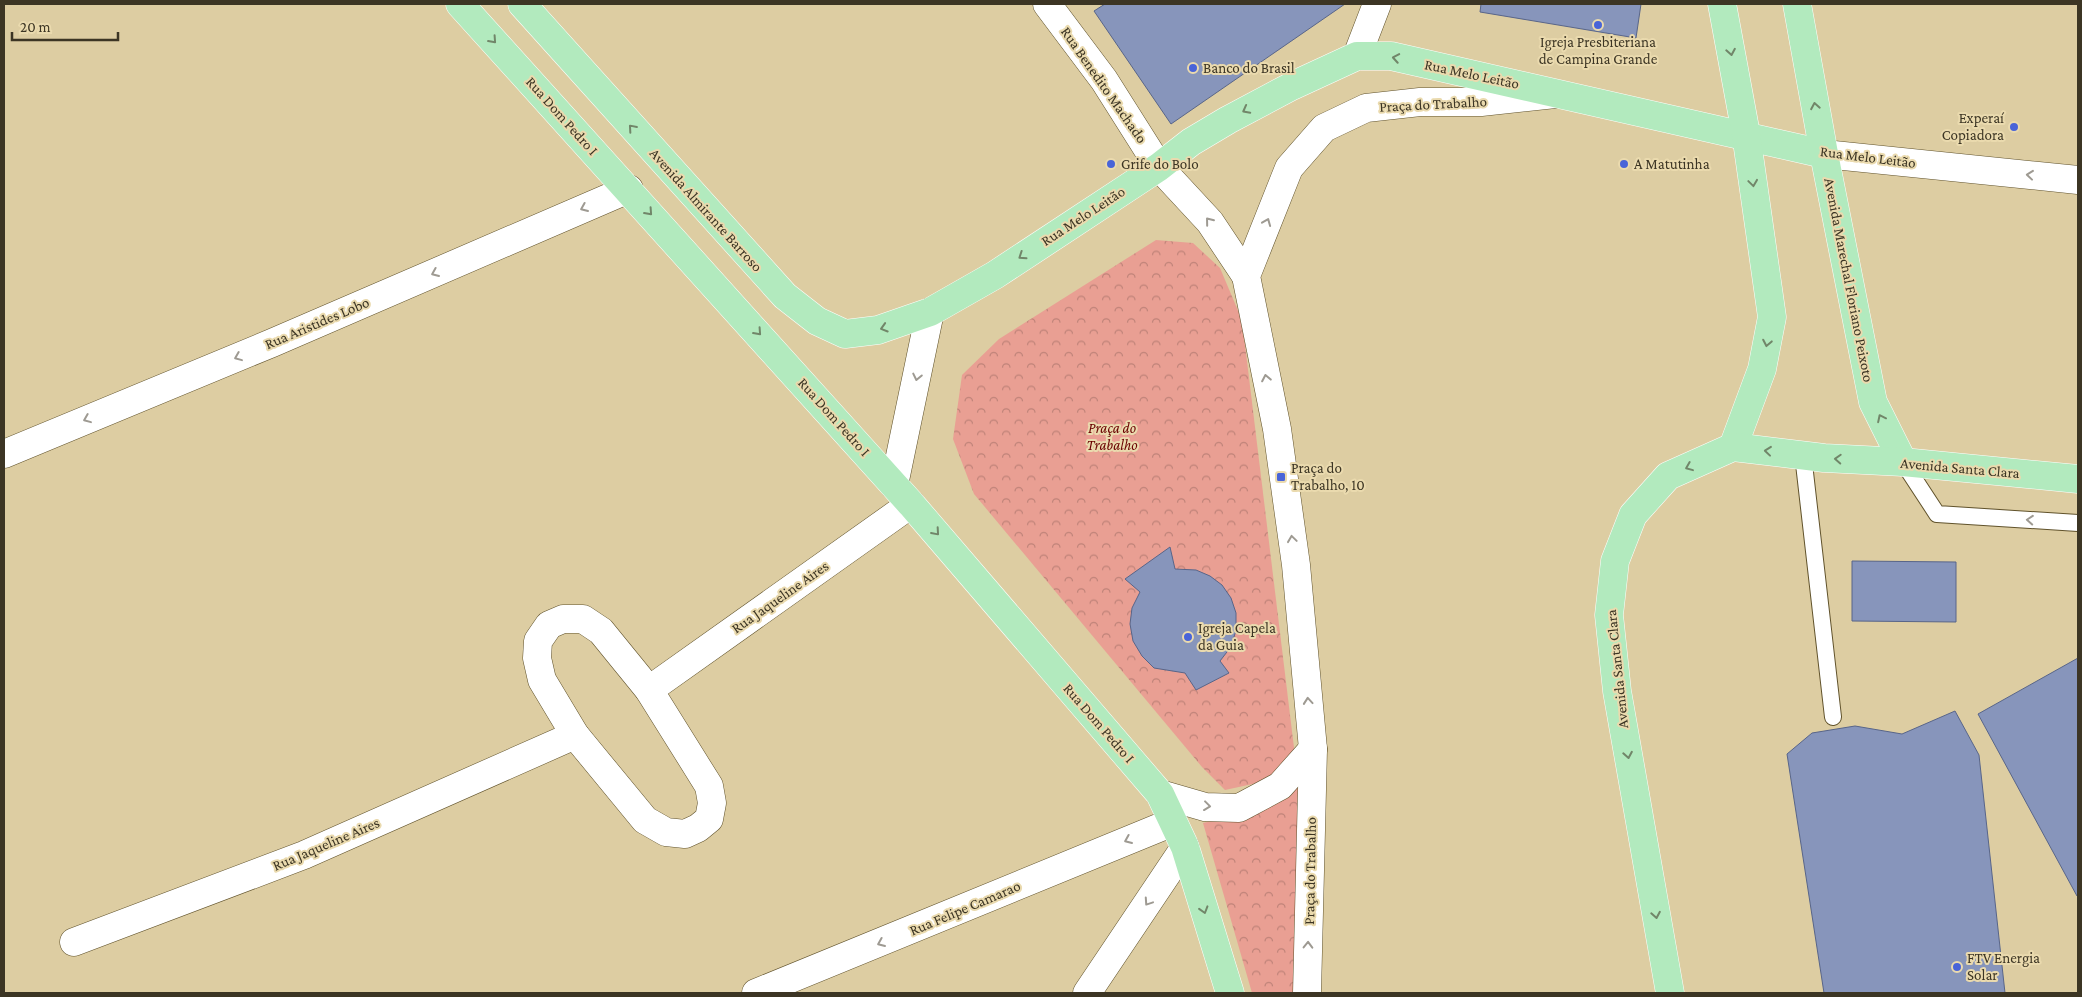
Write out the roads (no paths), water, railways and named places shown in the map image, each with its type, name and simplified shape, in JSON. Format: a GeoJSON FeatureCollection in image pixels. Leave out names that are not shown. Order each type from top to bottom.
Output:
{"type":"FeatureCollection","features":[{"type":"Feature","properties":{"kind":"main road","name":"Rua Dom Pedro I"},"geometry":{"type":"LineString","coordinates":[[460,4],[903,494],[1160,794],[1185,847],[1230,993]]}},
{"type":"Feature","properties":{"kind":"main road","name":"Avenida Almirante Barroso"},"geometry":{"type":"LineString","coordinates":[[522,4],[785,296],[817,321],[845,334],[878,330],[930,312]]}},
{"type":"Feature","properties":{"kind":"main road"},"geometry":{"type":"LineString","coordinates":[[1722,4],[1746,134],[1772,317],[1762,369],[1733,447]]}},
{"type":"Feature","properties":{"kind":"main road","name":"Avenida Marechal Floriano Peixoto"},"geometry":{"type":"LineString","coordinates":[[1797,4],[1824,154],[1873,402],[1903,462]]}},
{"type":"Feature","properties":{"kind":"main road","name":"Rua Melo Leitão"},"geometry":{"type":"LineString","coordinates":[[930,312],[995,275],[1159,167],[1191,142],[1292,86],[1357,56],[1391,56],[1746,134],[1824,154]]}},
{"type":"Feature","properties":{"kind":"main road","name":"Avenida Santa Clara"},"geometry":{"type":"LineString","coordinates":[[1670,993],[1617,691],[1609,615],[1615,561],[1633,515],[1668,476],[1733,447],[1803,455],[1903,462],[2078,479]]}},
{"type":"Feature","properties":{"kind":"street","name":"Rua Benedito Machado"},"geometry":{"type":"LineString","coordinates":[[1047,4],[1104,80],[1159,167],[1210,222],[1246,276]]}},
{"type":"Feature","properties":{"kind":"street"},"geometry":{"type":"LineString","coordinates":[[1357,56],[1377,4]]}},
{"type":"Feature","properties":{"kind":"street","name":"Praça do Trabalho"},"geometry":{"type":"LineString","coordinates":[[1307,993],[1313,749],[1292,536],[1277,429],[1246,276],[1289,168],[1324,128],[1366,108],[1420,102],[1481,102],[1564,94]]}},
{"type":"Feature","properties":{"kind":"street","name":"Rua Melo Leitão"},"geometry":{"type":"LineString","coordinates":[[1824,154],[2078,180]]}},
{"type":"Feature","properties":{"kind":"street","name":"Rua Aristides Lobo"},"geometry":{"type":"LineString","coordinates":[[4,454],[272,343],[629,189]]}},
{"type":"Feature","properties":{"kind":"street"},"geometry":{"type":"LineString","coordinates":[[903,494],[930,312]]}},
{"type":"Feature","properties":{"kind":"street","name":"Rua Jaqueline Aires"},"geometry":{"type":"LineString","coordinates":[[649,690],[903,494]]}},
{"type":"Feature","properties":{"kind":"street"},"geometry":{"type":"LineString","coordinates":[[563,619],[582,619],[601,631],[649,690],[708,786],[712,802],[709,819],[698,828],[685,834],[666,832],[645,820],[575,735],[542,680],[538,658],[538,641],[549,624],[563,619]]}},
{"type":"Feature","properties":{"kind":"street","name":"Rua Jaqueline Aires"},"geometry":{"type":"LineString","coordinates":[[74,942],[304,855],[575,735]]}},
{"type":"Feature","properties":{"kind":"street"},"geometry":{"type":"LineString","coordinates":[[1160,794],[1205,807],[1239,808],[1280,786],[1313,749]]}},
{"type":"Feature","properties":{"kind":"street","name":"Rua Felipe Camarao"},"geometry":{"type":"LineString","coordinates":[[756,993],[1173,822]]}},
{"type":"Feature","properties":{"kind":"street"},"geometry":{"type":"LineString","coordinates":[[1087,993],[1185,847]]}},
{"type":"Feature","properties":{"kind":"lane"},"geometry":{"type":"LineString","coordinates":[[1803,455],[1833,717]]}},
{"type":"Feature","properties":{"kind":"lane"},"geometry":{"type":"LineString","coordinates":[[1903,462],[1937,514],[2078,523]]}},
{"type":"Feature","properties":{"kind":"place","name":"Igreja Presbiteriana de Campina Grande"},"geometry":{"type":"Point","coordinates":[1598,25]}},
{"type":"Feature","properties":{"kind":"place","name":"Banco do Brasil"},"geometry":{"type":"Point","coordinates":[1193,68]}},
{"type":"Feature","properties":{"kind":"place","name":"Experaí Copiadora"},"geometry":{"type":"Point","coordinates":[2014,127]}},
{"type":"Feature","properties":{"kind":"place","name":"Grife do Bolo"},"geometry":{"type":"Point","coordinates":[1111,164]}},
{"type":"Feature","properties":{"kind":"place","name":"A Matutinha"},"geometry":{"type":"Point","coordinates":[1624,164]}},
{"type":"Feature","properties":{"kind":"place","name":"Praça do Trabalho, 10"},"geometry":{"type":"Point","coordinates":[1281,477]}},
{"type":"Feature","properties":{"kind":"place","name":"Igreja Capela da Guia"},"geometry":{"type":"Point","coordinates":[1188,637]}},
{"type":"Feature","properties":{"kind":"place","name":"FTV Energia Solar"},"geometry":{"type":"Point","coordinates":[1957,967]}}]}
